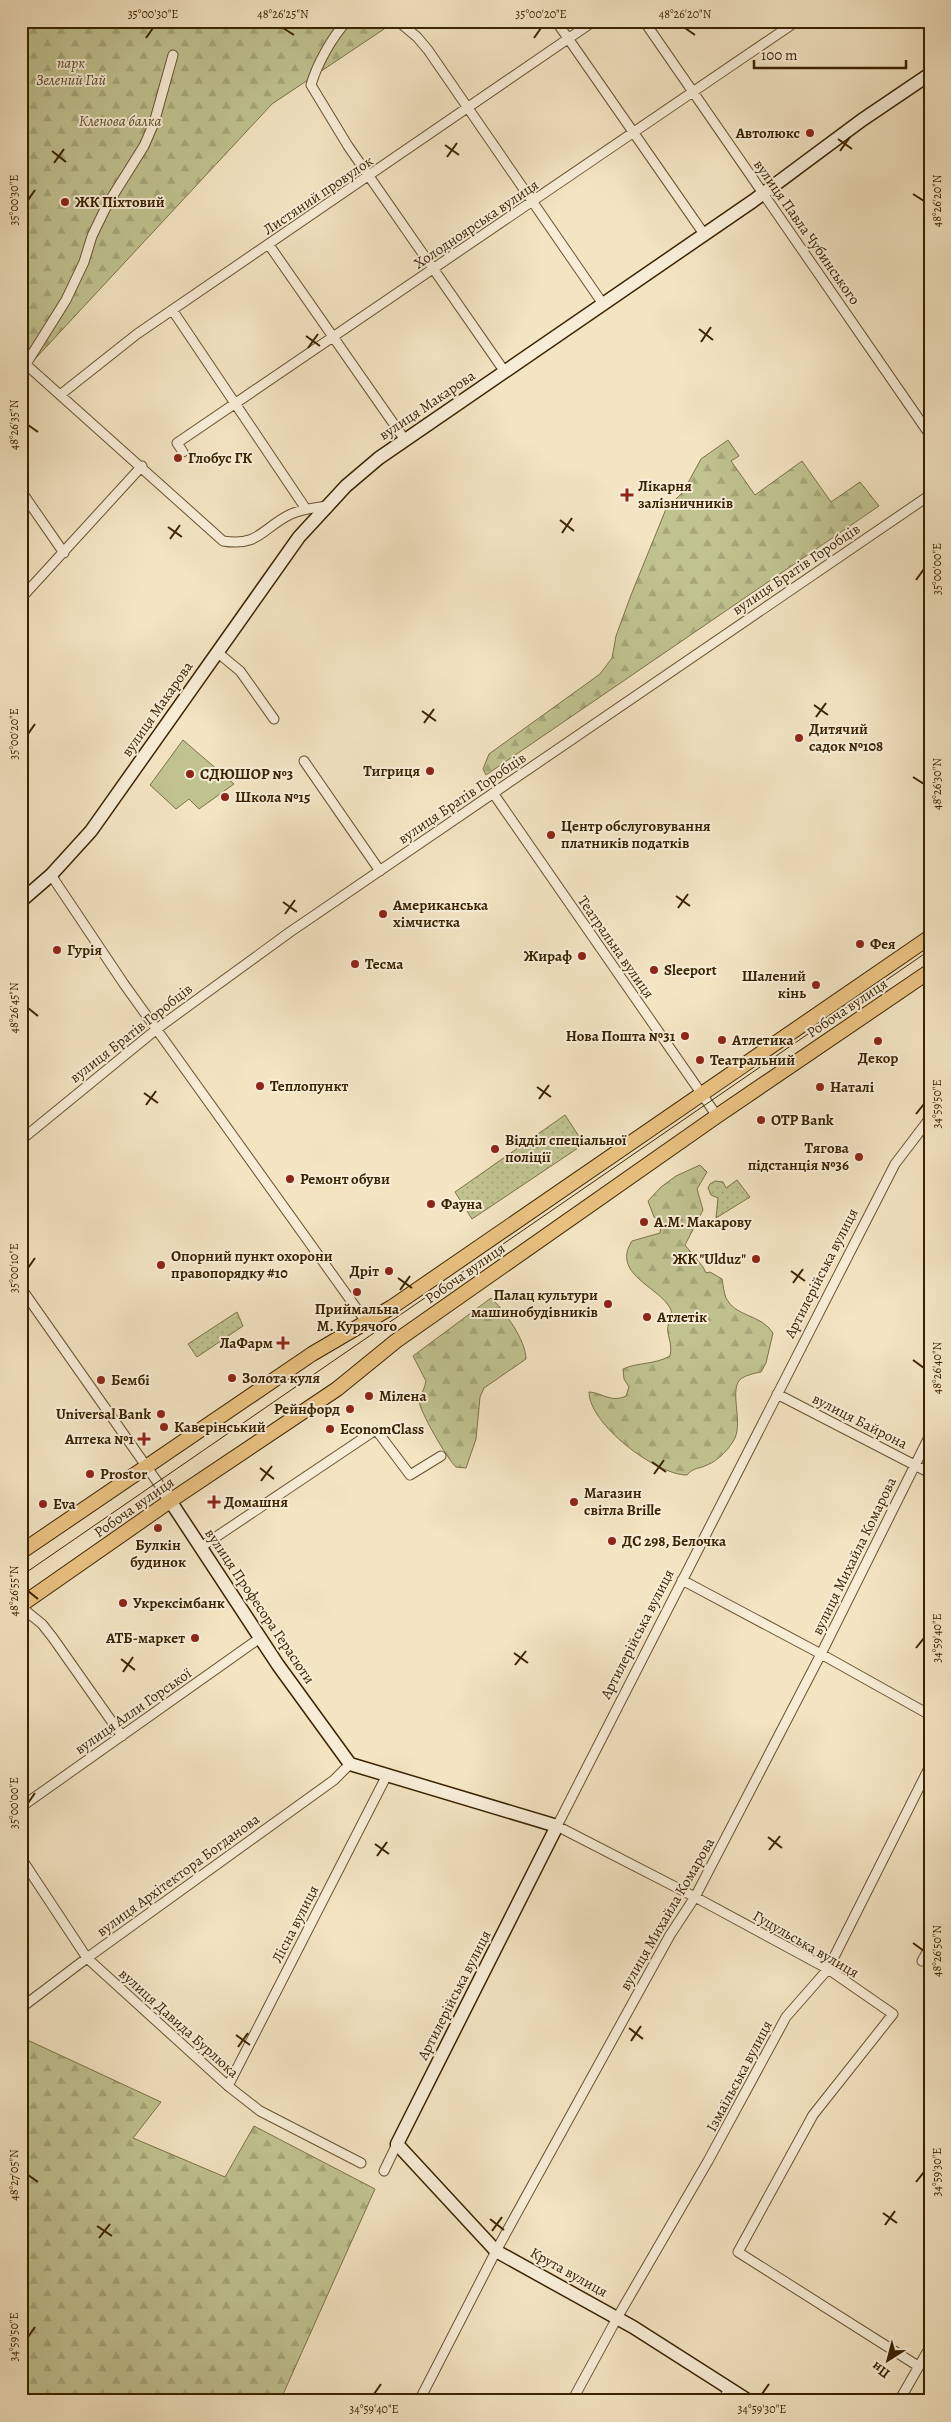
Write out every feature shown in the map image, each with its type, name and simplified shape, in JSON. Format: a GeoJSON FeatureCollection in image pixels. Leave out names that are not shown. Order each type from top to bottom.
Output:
{"type":"FeatureCollection","features":[{"type":"Feature","properties":{"kind":"main road","name":"Робоча вулиця"},"geometry":{"type":"LineString","coordinates":[[21,1552],[312,1354],[367,1323],[930,937]]}},
{"type":"Feature","properties":{"kind":"main road","name":"Робоча вулиця"},"geometry":{"type":"LineString","coordinates":[[21,1606],[166,1496],[337,1389],[396,1341],[717,1116],[930,971]]}},
{"type":"Feature","properties":{"kind":"street"},"geometry":{"type":"LineString","coordinates":[[347,21],[314,74],[311,85],[369,176],[505,372]]}},
{"type":"Feature","properties":{"kind":"street"},"geometry":{"type":"LineString","coordinates":[[398,21],[428,50],[534,201],[602,304]]}},
{"type":"Feature","properties":{"kind":"street"},"geometry":{"type":"LineString","coordinates":[[556,21],[704,234]]}},
{"type":"Feature","properties":{"kind":"street","name":"Листяний провулок"},"geometry":{"type":"LineString","coordinates":[[60,395],[137,334],[594,21]]}},
{"type":"Feature","properties":{"kind":"street","name":"вулиця Павла Чубинського"},"geometry":{"type":"LineString","coordinates":[[644,21],[930,435]]}},
{"type":"Feature","properties":{"kind":"street","name":"Холодноярська вулиця"},"geometry":{"type":"LineString","coordinates":[[183,452],[177,443],[797,21]]}},
{"type":"Feature","properties":{"kind":"street"},"geometry":{"type":"LineString","coordinates":[[173,54],[154,123],[144,146],[107,205],[66,300],[24,362],[142,466],[223,541],[243,544],[291,514],[306,509],[326,506]]}},
{"type":"Feature","properties":{"kind":"street","name":"вулиця Макарова"},"geometry":{"type":"LineString","coordinates":[[21,901],[51,875],[91,831],[299,537],[326,506],[366,468],[763,193],[862,120],[930,74]]}},
{"type":"Feature","properties":{"kind":"street"},"geometry":{"type":"LineString","coordinates":[[269,245],[405,440]]}},
{"type":"Feature","properties":{"kind":"street"},"geometry":{"type":"LineString","coordinates":[[173,311],[306,509]]}},
{"type":"Feature","properties":{"kind":"street"},"geometry":{"type":"LineString","coordinates":[[21,595],[24,595],[64,553],[142,466]]}},
{"type":"Feature","properties":{"kind":"street"},"geometry":{"type":"LineString","coordinates":[[21,491],[64,553]]}},
{"type":"Feature","properties":{"kind":"street","name":"вулиця Братів Горобців"},"geometry":{"type":"LineString","coordinates":[[21,1140],[158,1028],[290,932],[930,494]]}},
{"type":"Feature","properties":{"kind":"street"},"geometry":{"type":"LineString","coordinates":[[217,652],[240,671],[274,719]]}},
{"type":"Feature","properties":{"kind":"street"},"geometry":{"type":"LineString","coordinates":[[304,761],[380,870]]}},
{"type":"Feature","properties":{"kind":"street","name":"Театральна вулиця"},"geometry":{"type":"LineString","coordinates":[[493,793],[717,1116]]}},
{"type":"Feature","properties":{"kind":"street"},"geometry":{"type":"LineString","coordinates":[[51,875],[124,984],[158,1028],[251,1163],[367,1323]]}},
{"type":"Feature","properties":{"kind":"street","name":"Артилерійська вулиця"},"geometry":{"type":"LineString","coordinates":[[397,2144],[895,1164],[930,1118]]}},
{"type":"Feature","properties":{"kind":"street","name":"вулиця Професора Герасюти"},"geometry":{"type":"LineString","coordinates":[[21,1288],[146,1466],[260,1638],[350,1764]]}},
{"type":"Feature","properties":{"kind":"street","name":"вулиця Байрона"},"geometry":{"type":"LineString","coordinates":[[777,1394],[930,1473]]}},
{"type":"Feature","properties":{"kind":"street"},"geometry":{"type":"LineString","coordinates":[[201,1547],[374,1431],[377,1431],[410,1475],[441,1456]]}},
{"type":"Feature","properties":{"kind":"street","name":"вулиця Михайла Комарова"},"geometry":{"type":"LineString","coordinates":[[418,2401],[496,2251],[670,1935],[695,1896],[821,1654],[930,1435]]}},
{"type":"Feature","properties":{"kind":"street"},"geometry":{"type":"LineString","coordinates":[[682,1580],[930,1715]]}},
{"type":"Feature","properties":{"kind":"street"},"geometry":{"type":"LineString","coordinates":[[21,1606],[32,1614],[48,1631],[122,1736]]}},
{"type":"Feature","properties":{"kind":"street","name":"вулиця Алли Горської"},"geometry":{"type":"LineString","coordinates":[[21,1807],[260,1638]]}},
{"type":"Feature","properties":{"kind":"street"},"geometry":{"type":"LineString","coordinates":[[350,1764],[557,1826]]}},
{"type":"Feature","properties":{"kind":"street","name":"вулиця Архітектора Богданова"},"geometry":{"type":"LineString","coordinates":[[21,2008],[87,1958],[334,1780],[350,1764]]}},
{"type":"Feature","properties":{"kind":"street","name":"Ізмаїльська вулиця"},"geometry":{"type":"LineString","coordinates":[[572,2401],[617,2318],[708,2161],[786,2017],[828,1969],[930,1766]]}},
{"type":"Feature","properties":{"kind":"street","name":"Лісна вулиця"},"geometry":{"type":"LineString","coordinates":[[228,2086],[387,1775]]}},
{"type":"Feature","properties":{"kind":"street","name":"Гуцульська вулиця"},"geometry":{"type":"LineString","coordinates":[[557,1826],[695,1896],[828,1969],[893,2014],[813,2115],[738,2252],[918,2366]]}},
{"type":"Feature","properties":{"kind":"street","name":"вулиця Давида Бурлюка"},"geometry":{"type":"LineString","coordinates":[[21,1858],[87,1958],[228,2086],[260,2111],[361,2163]]}},
{"type":"Feature","properties":{"kind":"street"},"geometry":{"type":"LineString","coordinates":[[922,1961],[930,1947]]}},
{"type":"Feature","properties":{"kind":"street"},"geometry":{"type":"LineString","coordinates":[[384,2170],[397,2144]]}},
{"type":"Feature","properties":{"kind":"street","name":"Крута вулиця"},"geometry":{"type":"LineString","coordinates":[[397,2144],[496,2251],[617,2318],[749,2401]]}},
{"type":"Feature","properties":{"kind":"street"},"geometry":{"type":"LineString","coordinates":[[899,2401],[930,2347]]}},
{"type":"Feature","properties":{"kind":"street"},"geometry":{"type":"LineString","coordinates":[[723,2401],[729,2388]]}},
{"type":"Feature","properties":{"kind":"green space","name":"Кленова балка"},"geometry":{"type":"Polygon","coordinates":[[[21,21],[396,21],[272,104],[21,374],[21,21]]]}},
{"type":"Feature","properties":{"kind":"green space"},"geometry":{"type":"Polygon","coordinates":[[[728,440],[739,456],[731,461],[755,495],[802,461],[831,502],[860,482],[879,506],[486,775],[483,769],[489,754],[600,674],[612,658],[616,636],[666,509],[683,492],[701,459],[728,440]]]}},
{"type":"Feature","properties":{"kind":"green space","name":"СДЮШОР №3"},"geometry":{"type":"Polygon","coordinates":[[[183,740],[234,784],[199,809],[189,799],[176,809],[150,785],[183,740]]]}},
{"type":"Feature","properties":{"kind":"green space"},"geometry":{"type":"Polygon","coordinates":[[[565,1115],[584,1144],[472,1219],[455,1192],[565,1115]]]}},
{"type":"Feature","properties":{"kind":"green space"},"geometry":{"type":"Polygon","coordinates":[[[700,1165],[707,1172],[697,1189],[703,1210],[685,1245],[706,1273],[710,1272],[722,1279],[725,1296],[735,1309],[762,1322],[773,1333],[766,1363],[761,1372],[744,1377],[738,1382],[736,1396],[738,1422],[733,1442],[723,1454],[711,1463],[694,1469],[687,1475],[674,1473],[659,1467],[626,1446],[600,1418],[592,1405],[589,1392],[611,1398],[626,1396],[629,1387],[624,1379],[623,1369],[658,1361],[670,1356],[671,1347],[668,1329],[671,1310],[664,1300],[632,1271],[627,1262],[627,1252],[632,1241],[660,1233],[661,1224],[654,1217],[648,1201],[661,1187],[676,1176],[700,1165]]]}},
{"type":"Feature","properties":{"kind":"green space"},"geometry":{"type":"Polygon","coordinates":[[[737,1180],[750,1197],[716,1218],[718,1198],[711,1195],[708,1188],[710,1184],[715,1181],[723,1182],[726,1188],[737,1180]]]}},
{"type":"Feature","properties":{"kind":"green space"},"geometry":{"type":"Polygon","coordinates":[[[491,1298],[502,1310],[519,1335],[526,1359],[484,1388],[480,1397],[476,1439],[466,1468],[456,1467],[434,1434],[423,1413],[419,1400],[426,1381],[413,1356],[491,1298]]]}},
{"type":"Feature","properties":{"kind":"green space"},"geometry":{"type":"Polygon","coordinates":[[[237,1312],[243,1326],[197,1357],[188,1344],[237,1312]]]}},
{"type":"Feature","properties":{"kind":"green space"},"geometry":{"type":"Polygon","coordinates":[[[21,2037],[161,2102],[133,2138],[225,2177],[254,2126],[375,2189],[280,2401],[21,2401],[21,2037]]]}},
{"type":"Feature","properties":{"kind":"tram line"},"geometry":{"type":"LineString","coordinates":[[21,1576],[930,950]]}},
{"type":"Feature","properties":{"kind":"place","name":"Автолюкс"},"geometry":{"type":"Point","coordinates":[810,133]}},
{"type":"Feature","properties":{"kind":"place","name":"ЖК Піхтовий"},"geometry":{"type":"Point","coordinates":[65,202]}},
{"type":"Feature","properties":{"kind":"place","name":"Глобус ГК"},"geometry":{"type":"Point","coordinates":[178,458]}},
{"type":"Feature","properties":{"kind":"place","name":"Лікарня залізничників"},"geometry":{"type":"Point","coordinates":[627,495]}},
{"type":"Feature","properties":{"kind":"place","name":"Дитячий садок №108"},"geometry":{"type":"Point","coordinates":[799,738]}},
{"type":"Feature","properties":{"kind":"place","name":"Тигриця"},"geometry":{"type":"Point","coordinates":[430,771]}},
{"type":"Feature","properties":{"kind":"place","name":"СДЮШОР №3"},"geometry":{"type":"Point","coordinates":[190,774]}},
{"type":"Feature","properties":{"kind":"place","name":"Школа №15"},"geometry":{"type":"Point","coordinates":[225,797]}},
{"type":"Feature","properties":{"kind":"place","name":"Центр обслуговування платників податків"},"geometry":{"type":"Point","coordinates":[551,835]}},
{"type":"Feature","properties":{"kind":"place","name":"Американська хімчистка"},"geometry":{"type":"Point","coordinates":[383,914]}},
{"type":"Feature","properties":{"kind":"place","name":"Фея"},"geometry":{"type":"Point","coordinates":[860,944]}},
{"type":"Feature","properties":{"kind":"place","name":"Гурія"},"geometry":{"type":"Point","coordinates":[57,950]}},
{"type":"Feature","properties":{"kind":"place","name":"Жираф"},"geometry":{"type":"Point","coordinates":[582,956]}},
{"type":"Feature","properties":{"kind":"place","name":"Тесма"},"geometry":{"type":"Point","coordinates":[355,964]}},
{"type":"Feature","properties":{"kind":"place","name":"Sleeport"},"geometry":{"type":"Point","coordinates":[654,970]}},
{"type":"Feature","properties":{"kind":"place","name":"Шалений кінь"},"geometry":{"type":"Point","coordinates":[816,985]}},
{"type":"Feature","properties":{"kind":"place","name":"Нова Пошта №31"},"geometry":{"type":"Point","coordinates":[685,1036]}},
{"type":"Feature","properties":{"kind":"place","name":"Атлетика"},"geometry":{"type":"Point","coordinates":[722,1040]}},
{"type":"Feature","properties":{"kind":"place","name":"Декор"},"geometry":{"type":"Point","coordinates":[878,1041]}},
{"type":"Feature","properties":{"kind":"place","name":"Театральний"},"geometry":{"type":"Point","coordinates":[700,1060]}},
{"type":"Feature","properties":{"kind":"place","name":"Теплопункт"},"geometry":{"type":"Point","coordinates":[260,1086]}},
{"type":"Feature","properties":{"kind":"place","name":"Наталі"},"geometry":{"type":"Point","coordinates":[820,1087]}},
{"type":"Feature","properties":{"kind":"place","name":"OTP Bank"},"geometry":{"type":"Point","coordinates":[761,1120]}},
{"type":"Feature","properties":{"kind":"place","name":"Відділ спеціальної поліції"},"geometry":{"type":"Point","coordinates":[495,1149]}},
{"type":"Feature","properties":{"kind":"place","name":"Тягова пiдстанцiя №36"},"geometry":{"type":"Point","coordinates":[859,1157]}},
{"type":"Feature","properties":{"kind":"place","name":"Ремонт обуви"},"geometry":{"type":"Point","coordinates":[290,1179]}},
{"type":"Feature","properties":{"kind":"place","name":"Фауна"},"geometry":{"type":"Point","coordinates":[431,1204]}},
{"type":"Feature","properties":{"kind":"place","name":"А.М. Макарову"},"geometry":{"type":"Point","coordinates":[644,1222]}},
{"type":"Feature","properties":{"kind":"place","name":"ЖК \"Ulduz\""},"geometry":{"type":"Point","coordinates":[756,1259]}},
{"type":"Feature","properties":{"kind":"place","name":"Опорний пункт охорони правопорядку #10"},"geometry":{"type":"Point","coordinates":[161,1265]}},
{"type":"Feature","properties":{"kind":"place","name":"Дріт"},"geometry":{"type":"Point","coordinates":[389,1271]}},
{"type":"Feature","properties":{"kind":"place","name":"Приймальна М. Курячого"},"geometry":{"type":"Point","coordinates":[357,1292]}},
{"type":"Feature","properties":{"kind":"place","name":"Палац культури машинобудівників"},"geometry":{"type":"Point","coordinates":[608,1304]}},
{"type":"Feature","properties":{"kind":"place","name":"Атлетік"},"geometry":{"type":"Point","coordinates":[647,1317]}},
{"type":"Feature","properties":{"kind":"place","name":"ЛаФарм"},"geometry":{"type":"Point","coordinates":[283,1343]}},
{"type":"Feature","properties":{"kind":"place","name":"Золота куля"},"geometry":{"type":"Point","coordinates":[232,1378]}},
{"type":"Feature","properties":{"kind":"place","name":"Бембі"},"geometry":{"type":"Point","coordinates":[101,1380]}},
{"type":"Feature","properties":{"kind":"place","name":"Мілена"},"geometry":{"type":"Point","coordinates":[369,1396]}},
{"type":"Feature","properties":{"kind":"place","name":"Рейнфорд"},"geometry":{"type":"Point","coordinates":[350,1409]}},
{"type":"Feature","properties":{"kind":"place","name":"Universal Bank"},"geometry":{"type":"Point","coordinates":[161,1414]}},
{"type":"Feature","properties":{"kind":"place","name":"Каверінський"},"geometry":{"type":"Point","coordinates":[164,1427]}},
{"type":"Feature","properties":{"kind":"place","name":"EconomClass"},"geometry":{"type":"Point","coordinates":[330,1429]}},
{"type":"Feature","properties":{"kind":"place","name":"Аптека №1"},"geometry":{"type":"Point","coordinates":[144,1439]}},
{"type":"Feature","properties":{"kind":"place","name":"Prostor"},"geometry":{"type":"Point","coordinates":[90,1474]}},
{"type":"Feature","properties":{"kind":"place","name":"Домашня"},"geometry":{"type":"Point","coordinates":[214,1502]}},
{"type":"Feature","properties":{"kind":"place","name":"Магазин світла Brille"},"geometry":{"type":"Point","coordinates":[574,1502]}},
{"type":"Feature","properties":{"kind":"place","name":"Eva"},"geometry":{"type":"Point","coordinates":[43,1504]}},
{"type":"Feature","properties":{"kind":"place","name":"Булкін будинок"},"geometry":{"type":"Point","coordinates":[158,1528]}},
{"type":"Feature","properties":{"kind":"place","name":"ДС 298, Белочка"},"geometry":{"type":"Point","coordinates":[612,1541]}},
{"type":"Feature","properties":{"kind":"place","name":"Укрексімбанк"},"geometry":{"type":"Point","coordinates":[123,1603]}},
{"type":"Feature","properties":{"kind":"place","name":"АТБ-маркет"},"geometry":{"type":"Point","coordinates":[195,1638]}},
{"type":"Feature","properties":{"kind":"park label","name":"парк Зелений Гай"},"geometry":{"type":"Point","coordinates":[71,72]}}]}
